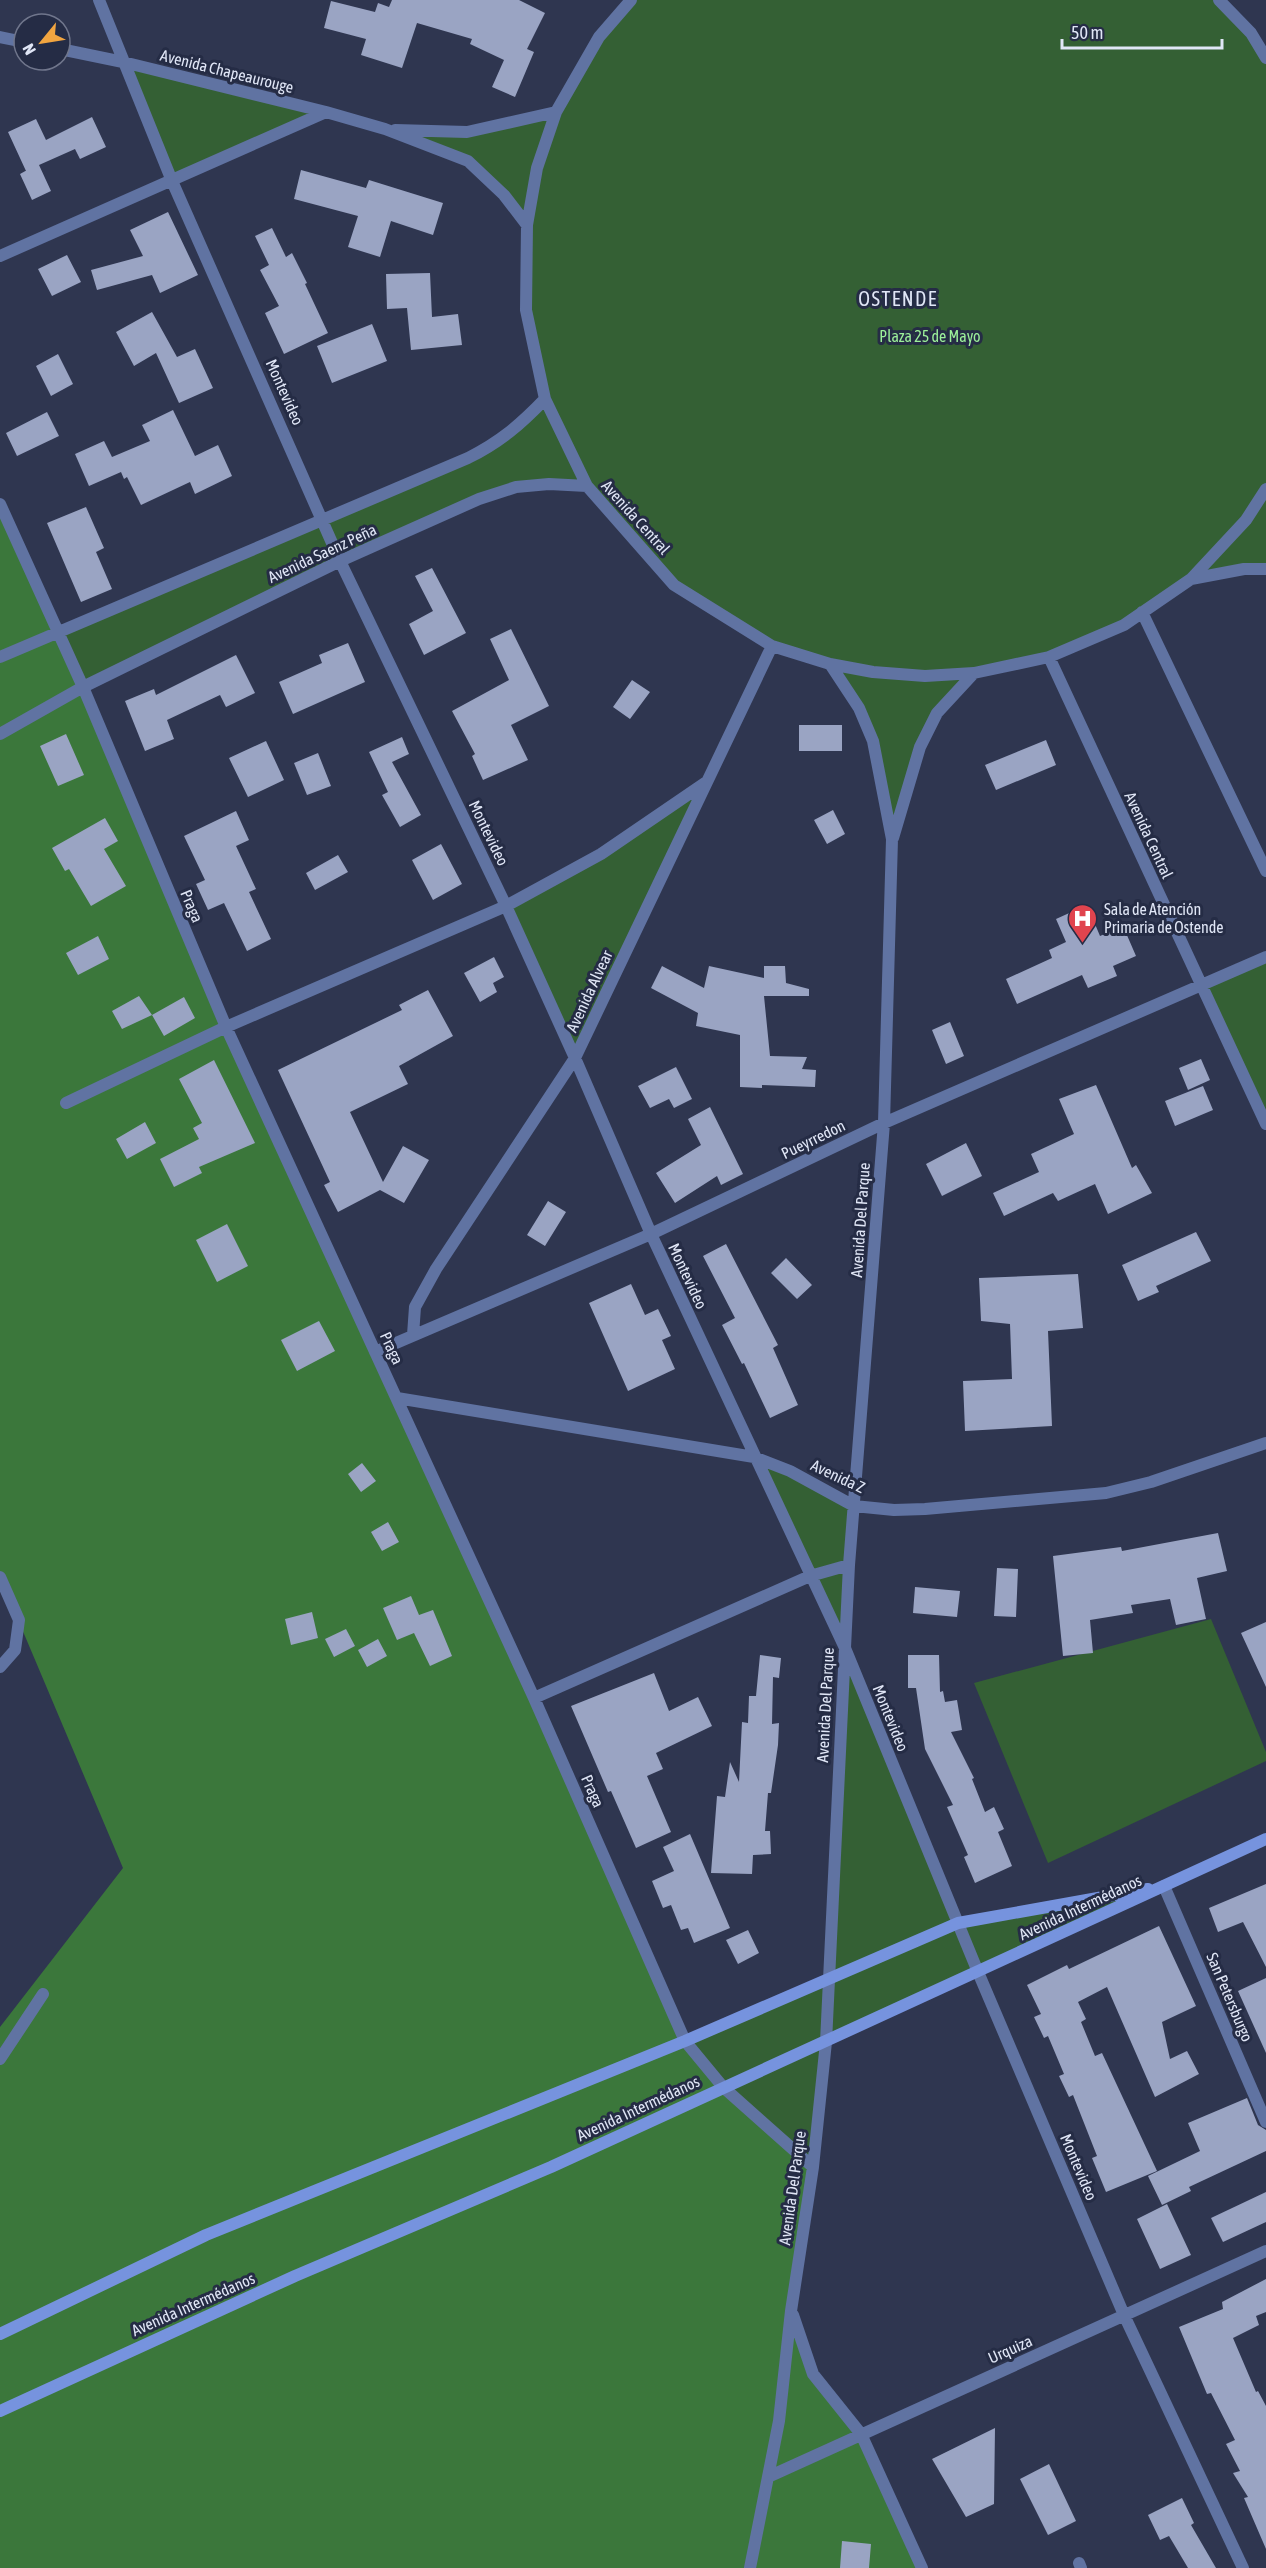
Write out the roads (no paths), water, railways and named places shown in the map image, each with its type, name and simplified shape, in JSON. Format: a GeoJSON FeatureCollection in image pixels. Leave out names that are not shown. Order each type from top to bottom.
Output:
{"type":"FeatureCollection","features":[{"type":"Feature","properties":{"kind":"main road"},"geometry":{"type":"LineString","coordinates":[[1164,1886],[1266,1839]]}},
{"type":"Feature","properties":{"kind":"main road","name":"Avenida Intermédanos"},"geometry":{"type":"LineString","coordinates":[[0,2334],[206,2235],[685,2041],[958,1923],[1164,1886]]}},
{"type":"Feature","properties":{"kind":"main road","name":"Avenida Intermédanos"},"geometry":{"type":"LineString","coordinates":[[0,2411],[295,2276],[550,2167],[1164,1886]]}},
{"type":"Feature","properties":{"kind":"street","name":"Montevideo"},"geometry":{"type":"LineString","coordinates":[[99,0],[172,182],[324,520],[340,561],[506,906],[651,1234],[845,1648],[978,1972],[1124,2315],[1243,2568]]}},
{"type":"Feature","properties":{"kind":"street","name":"Avenida Central"},"geometry":{"type":"LineString","coordinates":[[631,0],[598,37],[556,112],[537,168],[527,225],[526,310],[545,399],[587,486],[674,585],[772,646],[830,664],[873,672],[925,676],[974,673],[1049,657],[1124,625],[1191,579],[1246,520],[1266,489]]}},
{"type":"Feature","properties":{"kind":"street"},"geometry":{"type":"LineString","coordinates":[[1220,0],[1251,33],[1266,58]]}},
{"type":"Feature","properties":{"kind":"street"},"geometry":{"type":"LineString","coordinates":[[1251,33],[1266,39]]}},
{"type":"Feature","properties":{"kind":"street","name":"Avenida Chapeaurouge"},"geometry":{"type":"LineString","coordinates":[[72,51],[326,112],[385,129]]}},
{"type":"Feature","properties":{"kind":"street"},"geometry":{"type":"LineString","coordinates":[[0,256],[172,182],[326,112]]}},
{"type":"Feature","properties":{"kind":"street"},"geometry":{"type":"LineString","coordinates":[[385,129],[467,132],[556,112]]}},
{"type":"Feature","properties":{"kind":"street"},"geometry":{"type":"LineString","coordinates":[[385,129],[468,161],[504,195],[527,225]]}},
{"type":"Feature","properties":{"kind":"street","name":"Avenida Saenz Peña"},"geometry":{"type":"LineString","coordinates":[[0,657],[324,520],[496,444],[517,428],[545,399]]}},
{"type":"Feature","properties":{"kind":"street","name":"Avenida Saenz Peña"},"geometry":{"type":"LineString","coordinates":[[0,734],[82,687],[340,561],[479,499],[516,488],[549,484],[587,486]]}},
{"type":"Feature","properties":{"kind":"street","name":"Praga"},"geometry":{"type":"LineString","coordinates":[[0,504],[82,687],[226,1027],[534,1698],[685,2041],[723,2087],[813,2167]]}},
{"type":"Feature","properties":{"kind":"street"},"geometry":{"type":"LineString","coordinates":[[1191,579],[1244,569],[1266,569]]}},
{"type":"Feature","properties":{"kind":"street"},"geometry":{"type":"LineString","coordinates":[[1142,612],[1266,871]]}},
{"type":"Feature","properties":{"kind":"street","name":"Avenida Alvear"},"geometry":{"type":"LineString","coordinates":[[413,1335],[415,1307],[436,1269],[575,1058],[772,646]]}},
{"type":"Feature","properties":{"kind":"street","name":"Avenida Central"},"geometry":{"type":"LineString","coordinates":[[1049,657],[1266,1124]]}},
{"type":"Feature","properties":{"kind":"street","name":"Avenida Del Parque"},"geometry":{"type":"LineString","coordinates":[[750,2568],[779,2421],[791,2311],[813,2167],[826,2042],[827,1980],[849,1565],[884,1123],[892,839],[873,741],[859,708],[830,664]]}},
{"type":"Feature","properties":{"kind":"street","name":"Avenida Del Parque"},"geometry":{"type":"LineString","coordinates":[[892,839],[920,747],[937,713],[974,673]]}},
{"type":"Feature","properties":{"kind":"street"},"geometry":{"type":"LineString","coordinates":[[66,1103],[226,1027],[506,906],[601,854],[706,782]]}},
{"type":"Feature","properties":{"kind":"street","name":"Pueyrredon"},"geometry":{"type":"LineString","coordinates":[[375,1352],[651,1234],[884,1123],[1266,957]]}},
{"type":"Feature","properties":{"kind":"street","name":"Avenida Z"},"geometry":{"type":"LineString","coordinates":[[397,1398],[754,1457],[790,1471],[854,1506],[894,1510],[1106,1493],[1151,1482],[1266,1443]]}},
{"type":"Feature","properties":{"kind":"street"},"geometry":{"type":"LineString","coordinates":[[534,1698],[810,1576],[849,1565]]}},
{"type":"Feature","properties":{"kind":"street"},"geometry":{"type":"LineString","coordinates":[[0,1577],[19,1620],[15,1650],[0,1667]]}},
{"type":"Feature","properties":{"kind":"street","name":"San Petersburgo"},"geometry":{"type":"LineString","coordinates":[[1164,1886],[1266,2122]]}},
{"type":"Feature","properties":{"kind":"street"},"geometry":{"type":"LineString","coordinates":[[0,2059],[43,1994]]}},
{"type":"Feature","properties":{"kind":"street","name":"Urquiza"},"geometry":{"type":"LineString","coordinates":[[768,2477],[1266,2251]]}},
{"type":"Feature","properties":{"kind":"street"},"geometry":{"type":"LineString","coordinates":[[791,2311],[813,2374],[861,2434],[922,2568]]}},
{"type":"Feature","properties":{"kind":"place","name":"Sala de Atención Primaria de Ostende"},"geometry":{"type":"Point","coordinates":[1083,944]}},
{"type":"Feature","properties":{"kind":"district","name":"OSTENDE"},"geometry":{"type":"Point","coordinates":[898,299]}},
{"type":"Feature","properties":{"kind":"park label","name":"Plaza 25 de Mayo"},"geometry":{"type":"Point","coordinates":[930,336]}}]}
